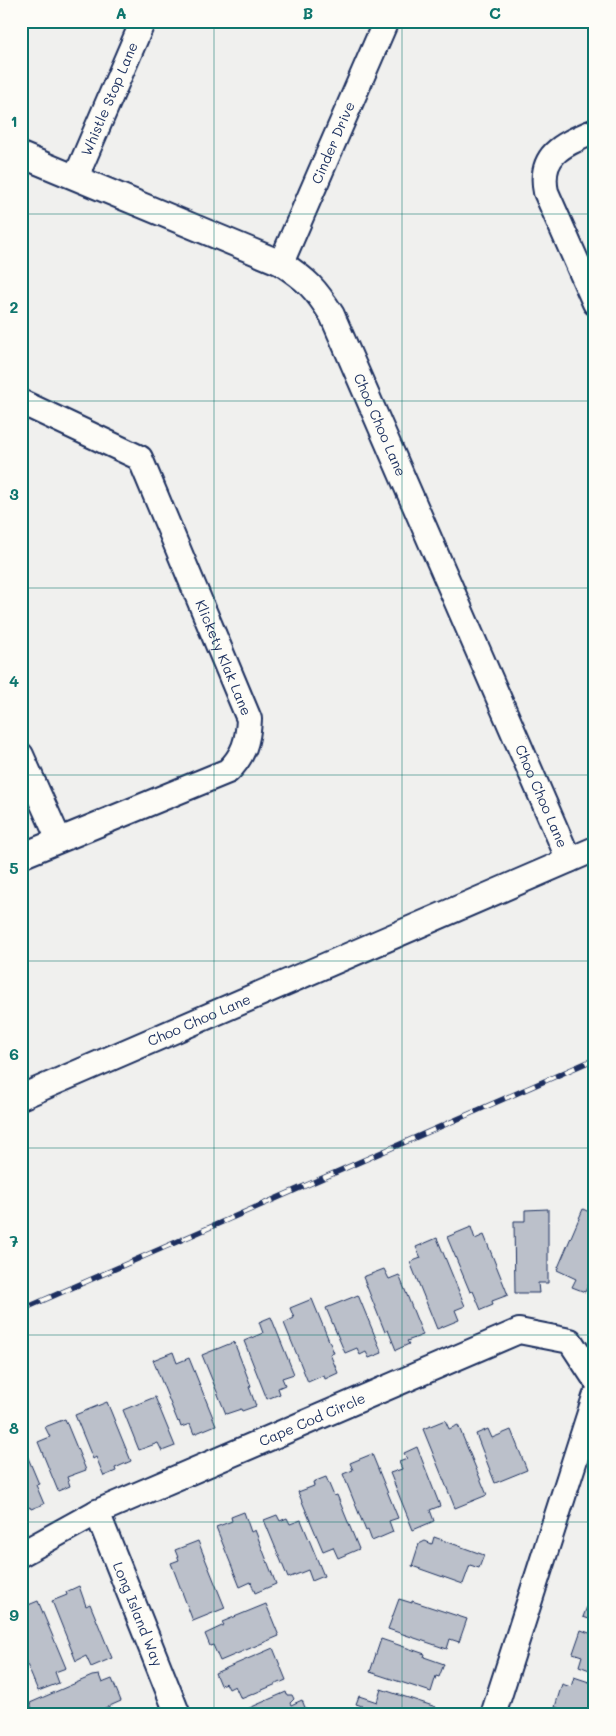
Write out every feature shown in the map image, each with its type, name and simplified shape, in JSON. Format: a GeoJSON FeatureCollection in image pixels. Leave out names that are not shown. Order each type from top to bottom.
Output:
{"type":"FeatureCollection","features":[{"type":"Feature","properties":{"kind":"street","name":"Whistle Stop Lane"},"geometry":{"type":"LineString","coordinates":[[76,177],[143,21]]}},
{"type":"Feature","properties":{"kind":"street","name":"Cinder Drive"},"geometry":{"type":"LineString","coordinates":[[281,263],[386,21]]}},
{"type":"Feature","properties":{"kind":"street"},"geometry":{"type":"LineString","coordinates":[[595,131],[558,149],[547,164],[544,181],[546,192],[595,304]]}},
{"type":"Feature","properties":{"kind":"street","name":"Choo Choo Lane"},"geometry":{"type":"LineString","coordinates":[[21,155],[281,263],[303,278],[318,293],[332,315],[569,860]]}},
{"type":"Feature","properties":{"kind":"street","name":"Klickety Klak Lane"},"geometry":{"type":"LineString","coordinates":[[21,402],[140,458],[249,718],[248,733],[244,747],[238,760],[228,771],[21,856]]}},
{"type":"Feature","properties":{"kind":"street"},"geometry":{"type":"LineString","coordinates":[[21,755],[59,840]]}},
{"type":"Feature","properties":{"kind":"street","name":"Choo Choo Lane"},"geometry":{"type":"LineString","coordinates":[[21,1097],[595,849]]}},
{"type":"Feature","properties":{"kind":"street","name":"Cape Cod Circle"},"geometry":{"type":"LineString","coordinates":[[21,1554],[98,1512],[519,1331],[570,1342],[595,1379]]}},
{"type":"Feature","properties":{"kind":"street"},"geometry":{"type":"LineString","coordinates":[[493,1715],[595,1397]]}},
{"type":"Feature","properties":{"kind":"street","name":"Long Island Way"},"geometry":{"type":"LineString","coordinates":[[98,1512],[178,1715]]}},
{"type":"Feature","properties":{"kind":"building"},"geometry":{"type":"Polygon","coordinates":[[[548,1209],[548,1283],[538,1283],[539,1293],[515,1293],[514,1221],[525,1221],[525,1210],[548,1209]]]}},
{"type":"Feature","properties":{"kind":"building"},"geometry":{"type":"Polygon","coordinates":[[[583,1209],[595,1215],[595,1270],[585,1292],[572,1287],[576,1279],[557,1270],[583,1209]]]}},
{"type":"Feature","properties":{"kind":"building"},"geometry":{"type":"Polygon","coordinates":[[[471,1227],[475,1239],[484,1235],[508,1295],[492,1301],[493,1305],[481,1310],[473,1291],[470,1292],[447,1237],[471,1227]]]}},
{"type":"Feature","properties":{"kind":"building"},"geometry":{"type":"Polygon","coordinates":[[[437,1238],[465,1306],[455,1310],[459,1320],[437,1329],[410,1262],[421,1258],[416,1247],[437,1238]]]}},
{"type":"Feature","properties":{"kind":"building"},"geometry":{"type":"Polygon","coordinates":[[[384,1269],[389,1279],[399,1275],[423,1335],[407,1341],[409,1344],[396,1350],[388,1330],[385,1332],[363,1277],[384,1269]]]}},
{"type":"Feature","properties":{"kind":"building"},"geometry":{"type":"Polygon","coordinates":[[[358,1295],[382,1353],[369,1358],[366,1352],[360,1355],[357,1348],[345,1353],[326,1308],[358,1295]]]}},
{"type":"Feature","properties":{"kind":"building"},"geometry":{"type":"Polygon","coordinates":[[[312,1299],[334,1353],[330,1354],[338,1373],[325,1379],[324,1375],[308,1382],[284,1323],[294,1318],[290,1308],[312,1299]]]}},
{"type":"Feature","properties":{"kind":"building"},"geometry":{"type":"Polygon","coordinates":[[[271,1317],[294,1374],[282,1378],[285,1385],[278,1388],[280,1394],[267,1399],[244,1341],[263,1333],[259,1322],[271,1317]]]}},
{"type":"Feature","properties":{"kind":"building"},"geometry":{"type":"Polygon","coordinates":[[[234,1342],[251,1386],[249,1387],[256,1406],[226,1414],[202,1355],[234,1342]]]}},
{"type":"Feature","properties":{"kind":"building"},"geometry":{"type":"Polygon","coordinates":[[[173,1352],[177,1363],[189,1358],[216,1425],[194,1434],[190,1424],[181,1427],[178,1422],[153,1360],[173,1352]]]}},
{"type":"Feature","properties":{"kind":"building"},"geometry":{"type":"Polygon","coordinates":[[[155,1397],[175,1446],[162,1451],[158,1443],[139,1450],[123,1410],[155,1397]]]}},
{"type":"Feature","properties":{"kind":"building"},"geometry":{"type":"Polygon","coordinates":[[[107,1402],[131,1461],[115,1468],[116,1471],[104,1476],[96,1457],[93,1459],[75,1415],[107,1402]]]}},
{"type":"Feature","properties":{"kind":"building"},"geometry":{"type":"Polygon","coordinates":[[[65,1419],[86,1470],[67,1477],[70,1486],[58,1491],[38,1442],[50,1437],[45,1427],[65,1419]]]}},
{"type":"Feature","properties":{"kind":"building"},"geometry":{"type":"Polygon","coordinates":[[[445,1420],[449,1429],[458,1425],[487,1495],[455,1508],[423,1429],[445,1420]]]}},
{"type":"Feature","properties":{"kind":"building"},"geometry":{"type":"Polygon","coordinates":[[[488,1429],[492,1438],[511,1430],[527,1470],[495,1483],[476,1434],[488,1429]]]}},
{"type":"Feature","properties":{"kind":"building"},"geometry":{"type":"Polygon","coordinates":[[[21,1441],[39,1484],[36,1485],[44,1504],[21,1511],[21,1441]]]}},
{"type":"Feature","properties":{"kind":"building"},"geometry":{"type":"Polygon","coordinates":[[[417,1447],[440,1506],[430,1510],[434,1521],[413,1530],[390,1473],[402,1469],[399,1462],[407,1459],[404,1453],[417,1447]]]}},
{"type":"Feature","properties":{"kind":"building"},"geometry":{"type":"Polygon","coordinates":[[[372,1454],[398,1518],[389,1521],[393,1532],[372,1541],[368,1530],[366,1531],[343,1474],[353,1470],[350,1463],[372,1454]]]}},
{"type":"Feature","properties":{"kind":"building"},"geometry":{"type":"Polygon","coordinates":[[[326,1477],[334,1496],[337,1495],[359,1549],[338,1558],[333,1547],[323,1551],[298,1492],[314,1486],[313,1482],[326,1477]]]}},
{"type":"Feature","properties":{"kind":"building"},"geometry":{"type":"Polygon","coordinates":[[[244,1512],[251,1532],[255,1530],[276,1584],[255,1593],[251,1582],[240,1587],[216,1527],[232,1521],[231,1517],[244,1512]]]}},
{"type":"Feature","properties":{"kind":"building"},"geometry":{"type":"Polygon","coordinates":[[[277,1515],[280,1521],[287,1518],[290,1524],[301,1520],[324,1576],[312,1581],[308,1570],[288,1578],[264,1520],[277,1515]]]}},
{"type":"Feature","properties":{"kind":"building"},"geometry":{"type":"Polygon","coordinates":[[[434,1537],[484,1555],[479,1568],[470,1565],[463,1584],[412,1566],[419,1544],[425,1541],[432,1544],[434,1537]]]}},
{"type":"Feature","properties":{"kind":"building"},"geometry":{"type":"Polygon","coordinates":[[[198,1541],[225,1608],[193,1621],[171,1563],[179,1560],[175,1550],[198,1541]]]}},
{"type":"Feature","properties":{"kind":"building"},"geometry":{"type":"Polygon","coordinates":[[[79,1586],[86,1606],[90,1604],[112,1658],[91,1667],[86,1656],[76,1661],[52,1601],[67,1595],[66,1592],[79,1586]]]}},
{"type":"Feature","properties":{"kind":"building"},"geometry":{"type":"Polygon","coordinates":[[[399,1599],[412,1603],[412,1601],[467,1619],[459,1642],[450,1639],[447,1649],[388,1629],[399,1599]]]}},
{"type":"Feature","properties":{"kind":"building"},"geometry":{"type":"Polygon","coordinates":[[[38,1601],[66,1668],[55,1672],[59,1683],[38,1691],[21,1650],[21,1608],[38,1601]]]}},
{"type":"Feature","properties":{"kind":"building"},"geometry":{"type":"Polygon","coordinates":[[[266,1604],[279,1636],[220,1661],[213,1645],[210,1646],[205,1634],[224,1625],[222,1622],[266,1604]]]}},
{"type":"Feature","properties":{"kind":"building"},"geometry":{"type":"Polygon","coordinates":[[[588,1604],[595,1607],[595,1621],[583,1617],[588,1604]]]}},
{"type":"Feature","properties":{"kind":"building"},"geometry":{"type":"Polygon","coordinates":[[[581,1630],[595,1635],[595,1672],[579,1666],[582,1656],[573,1653],[581,1630]]]}},
{"type":"Feature","properties":{"kind":"building"},"geometry":{"type":"Polygon","coordinates":[[[381,1639],[425,1654],[424,1657],[444,1664],[439,1677],[436,1676],[431,1692],[370,1672],[381,1639]]]}},
{"type":"Feature","properties":{"kind":"building"},"geometry":{"type":"Polygon","coordinates":[[[273,1648],[286,1680],[241,1699],[235,1686],[229,1689],[226,1683],[220,1685],[215,1673],[273,1648]]]}},
{"type":"Feature","properties":{"kind":"building"},"geometry":{"type":"Polygon","coordinates":[[[99,1675],[102,1683],[112,1679],[121,1701],[89,1715],[35,1715],[30,1703],[92,1676],[99,1675]]]}},
{"type":"Feature","properties":{"kind":"building"},"geometry":{"type":"Polygon","coordinates":[[[574,1677],[595,1684],[595,1715],[578,1715],[555,1707],[562,1684],[571,1687],[574,1677]]]}},
{"type":"Feature","properties":{"kind":"building"},"geometry":{"type":"Polygon","coordinates":[[[381,1689],[436,1707],[433,1715],[359,1715],[362,1706],[356,1704],[359,1696],[377,1702],[381,1689]]]}},
{"type":"Feature","properties":{"kind":"building"},"geometry":{"type":"Polygon","coordinates":[[[286,1692],[287,1695],[292,1695],[294,1699],[290,1703],[291,1705],[302,1700],[308,1715],[238,1715],[238,1713],[286,1692]]]}},
{"type":"Feature","properties":{"kind":"railway"},"geometry":{"type":"LineString","coordinates":[[21,1310],[595,1059]]}}]}
